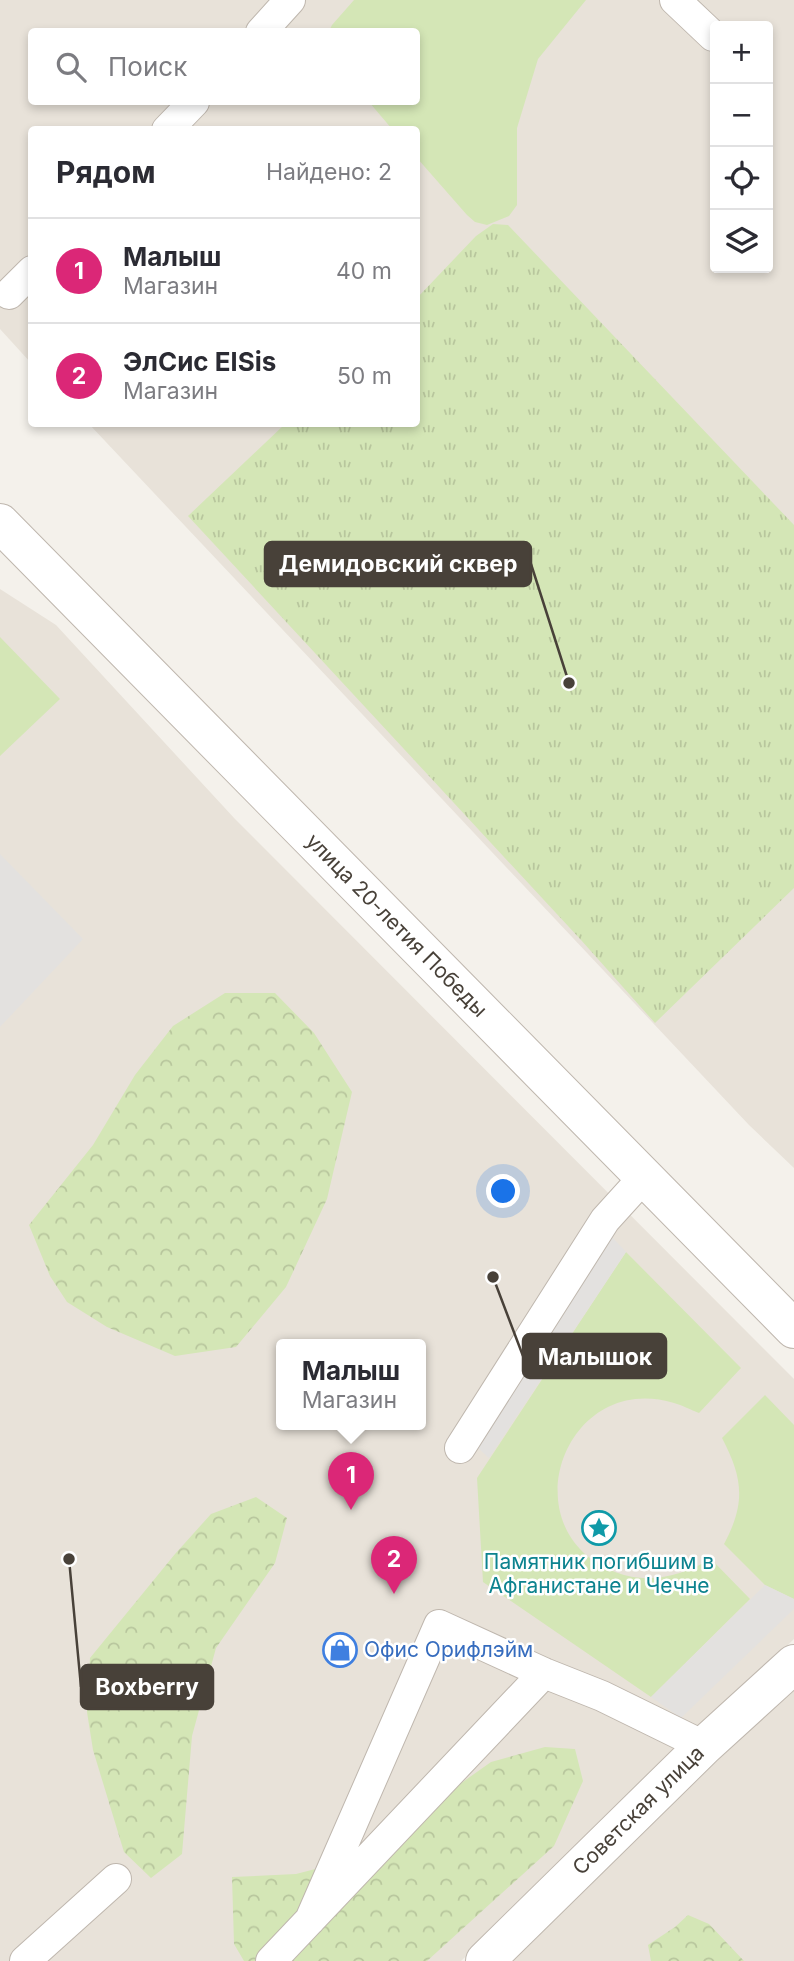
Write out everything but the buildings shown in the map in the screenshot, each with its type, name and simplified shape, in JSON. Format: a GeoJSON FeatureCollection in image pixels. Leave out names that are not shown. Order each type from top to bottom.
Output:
{"type":"FeatureCollection","features":[{"type":"Feature","properties":{"kind":"street","name":"улица 20-летия Победы"},"geometry":{"type":"LineString","coordinates":[[0,523],[794,1329]]}},
{"type":"Feature","properties":{"kind":"street","name":"Советская улица"},"geometry":{"type":"LineString","coordinates":[[485,1961],[704,1746],[794,1664]]}},
{"type":"Feature","properties":{"kind":"lane"},"geometry":{"type":"LineString","coordinates":[[265,28],[290,0]]}},
{"type":"Feature","properties":{"kind":"lane"},"geometry":{"type":"LineString","coordinates":[[675,0],[710,33]]}},
{"type":"Feature","properties":{"kind":"lane"},"geometry":{"type":"LineString","coordinates":[[171,126],[191,105]]}},
{"type":"Feature","properties":{"kind":"lane"},"geometry":{"type":"LineString","coordinates":[[9,294],[28,275]]}},
{"type":"Feature","properties":{"kind":"lane"},"geometry":{"type":"LineString","coordinates":[[460,1448],[605,1220],[644,1177]]}},
{"type":"Feature","properties":{"kind":"lane"},"geometry":{"type":"LineString","coordinates":[[310,1920],[439,1625],[602,1696],[704,1746]]}},
{"type":"Feature","properties":{"kind":"lane"},"geometry":{"type":"LineString","coordinates":[[271,1961],[544,1673]]}},
{"type":"Feature","properties":{"kind":"lane"},"geometry":{"type":"LineString","coordinates":[[26,1961],[116,1880]]}},
{"type":"Feature","properties":{"kind":"shaded area"},"geometry":{"type":"Polygon","coordinates":[[[0,0],[794,0],[794,1168],[749,1125],[92,427],[420,427],[420,126],[28,126],[28,360],[0,329],[0,0]]]}},
{"type":"Feature","properties":{"kind":"shaded area"},"geometry":{"type":"Polygon","coordinates":[[[0,589],[56,625],[235,819],[794,1379],[794,1639],[461,1961],[0,1961],[0,589]]]}},
{"type":"Feature","properties":{"kind":"shaded area"},"geometry":{"type":"Polygon","coordinates":[[[0,854],[83,939],[0,1027],[0,854]]]}},
{"type":"Feature","properties":{"kind":"shaded area"},"geometry":{"type":"Polygon","coordinates":[[[602,1226],[626,1252],[489,1458],[467,1438],[602,1226]]]}},
{"type":"Feature","properties":{"kind":"shaded area"},"geometry":{"type":"Polygon","coordinates":[[[765,1585],[794,1599],[794,1609],[681,1718],[651,1697],[765,1585]]]}},
{"type":"Feature","properties":{"kind":"shaded area"},"geometry":{"type":"Polygon","coordinates":[[[794,1686],[794,1961],[512,1961],[794,1686]]]}},
{"type":"Feature","properties":{"kind":"green space"},"geometry":{"type":"Polygon","coordinates":[[[354,0],[586,0],[538,59],[517,128],[517,205],[509,216],[487,225],[475,222],[420,161],[420,126],[389,126],[372,105],[420,105],[420,28],[330,28],[354,0]]]}},
{"type":"Feature","properties":{"kind":"green space"},"geometry":{"type":"Polygon","coordinates":[[[493,224],[508,225],[794,525],[794,888],[655,1023],[188,516],[282,427],[420,427],[420,295],[476,236],[493,224]]]}},
{"type":"Feature","properties":{"kind":"green space"},"geometry":{"type":"Polygon","coordinates":[[[0,637],[60,699],[0,756],[0,637]]]}},
{"type":"Feature","properties":{"kind":"green space"},"geometry":{"type":"Polygon","coordinates":[[[225,993],[275,993],[314,1033],[352,1092],[327,1199],[286,1287],[236,1347],[175,1356],[107,1327],[67,1302],[50,1276],[29,1225],[93,1145],[135,1075],[173,1026],[225,993]]]}},
{"type":"Feature","properties":{"kind":"green space"},"geometry":{"type":"Polygon","coordinates":[[[626,1252],[741,1368],[699,1413],[674,1403],[635,1399],[603,1410],[579,1431],[563,1459],[558,1491],[564,1523],[582,1551],[615,1572],[640,1578],[677,1574],[711,1559],[750,1599],[651,1697],[483,1582],[477,1478],[626,1252]]]}},
{"type":"Feature","properties":{"kind":"green space"},"geometry":{"type":"Polygon","coordinates":[[[765,1395],[794,1425],[794,1599],[765,1585],[724,1544],[736,1516],[739,1491],[738,1478],[722,1438],[765,1395]]]}},
{"type":"Feature","properties":{"kind":"green space"},"geometry":{"type":"Polygon","coordinates":[[[256,1497],[287,1518],[275,1563],[216,1648],[192,1736],[182,1854],[151,1878],[124,1852],[93,1750],[87,1712],[90,1658],[211,1514],[256,1497]]]}},
{"type":"Feature","properties":{"kind":"green space"},"geometry":{"type":"Polygon","coordinates":[[[545,1747],[575,1749],[583,1781],[554,1846],[427,1961],[244,1961],[234,1944],[232,1877],[296,1874],[354,1859],[491,1762],[545,1747]]]}},
{"type":"Feature","properties":{"kind":"green space"},"geometry":{"type":"Polygon","coordinates":[[[688,1915],[709,1924],[744,1961],[651,1961],[648,1945],[688,1915]]]}},
{"type":"Feature","properties":{"kind":"place","name":"Демидовский сквер"},"geometry":{"type":"Point","coordinates":[569,683]}},
{"type":"Feature","properties":{"kind":"place","name":"Малышок"},"geometry":{"type":"Point","coordinates":[493,1277]}},
{"type":"Feature","properties":{"kind":"place","name":"Малыш"},"geometry":{"type":"Point","coordinates":[351,1510]}},
{"type":"Feature","properties":{"kind":"place","name":"Памятник погибшим в Афганистане и Чечне"},"geometry":{"type":"Point","coordinates":[599,1528]}},
{"type":"Feature","properties":{"kind":"place","name":"Boxberry"},"geometry":{"type":"Point","coordinates":[69,1559]}},
{"type":"Feature","properties":{"kind":"place","name":"ЭлСис ElSis"},"geometry":{"type":"Point","coordinates":[394,1594]}},
{"type":"Feature","properties":{"kind":"place","name":"Офис Орифлэйм"},"geometry":{"type":"Point","coordinates":[340,1650]}}]}
